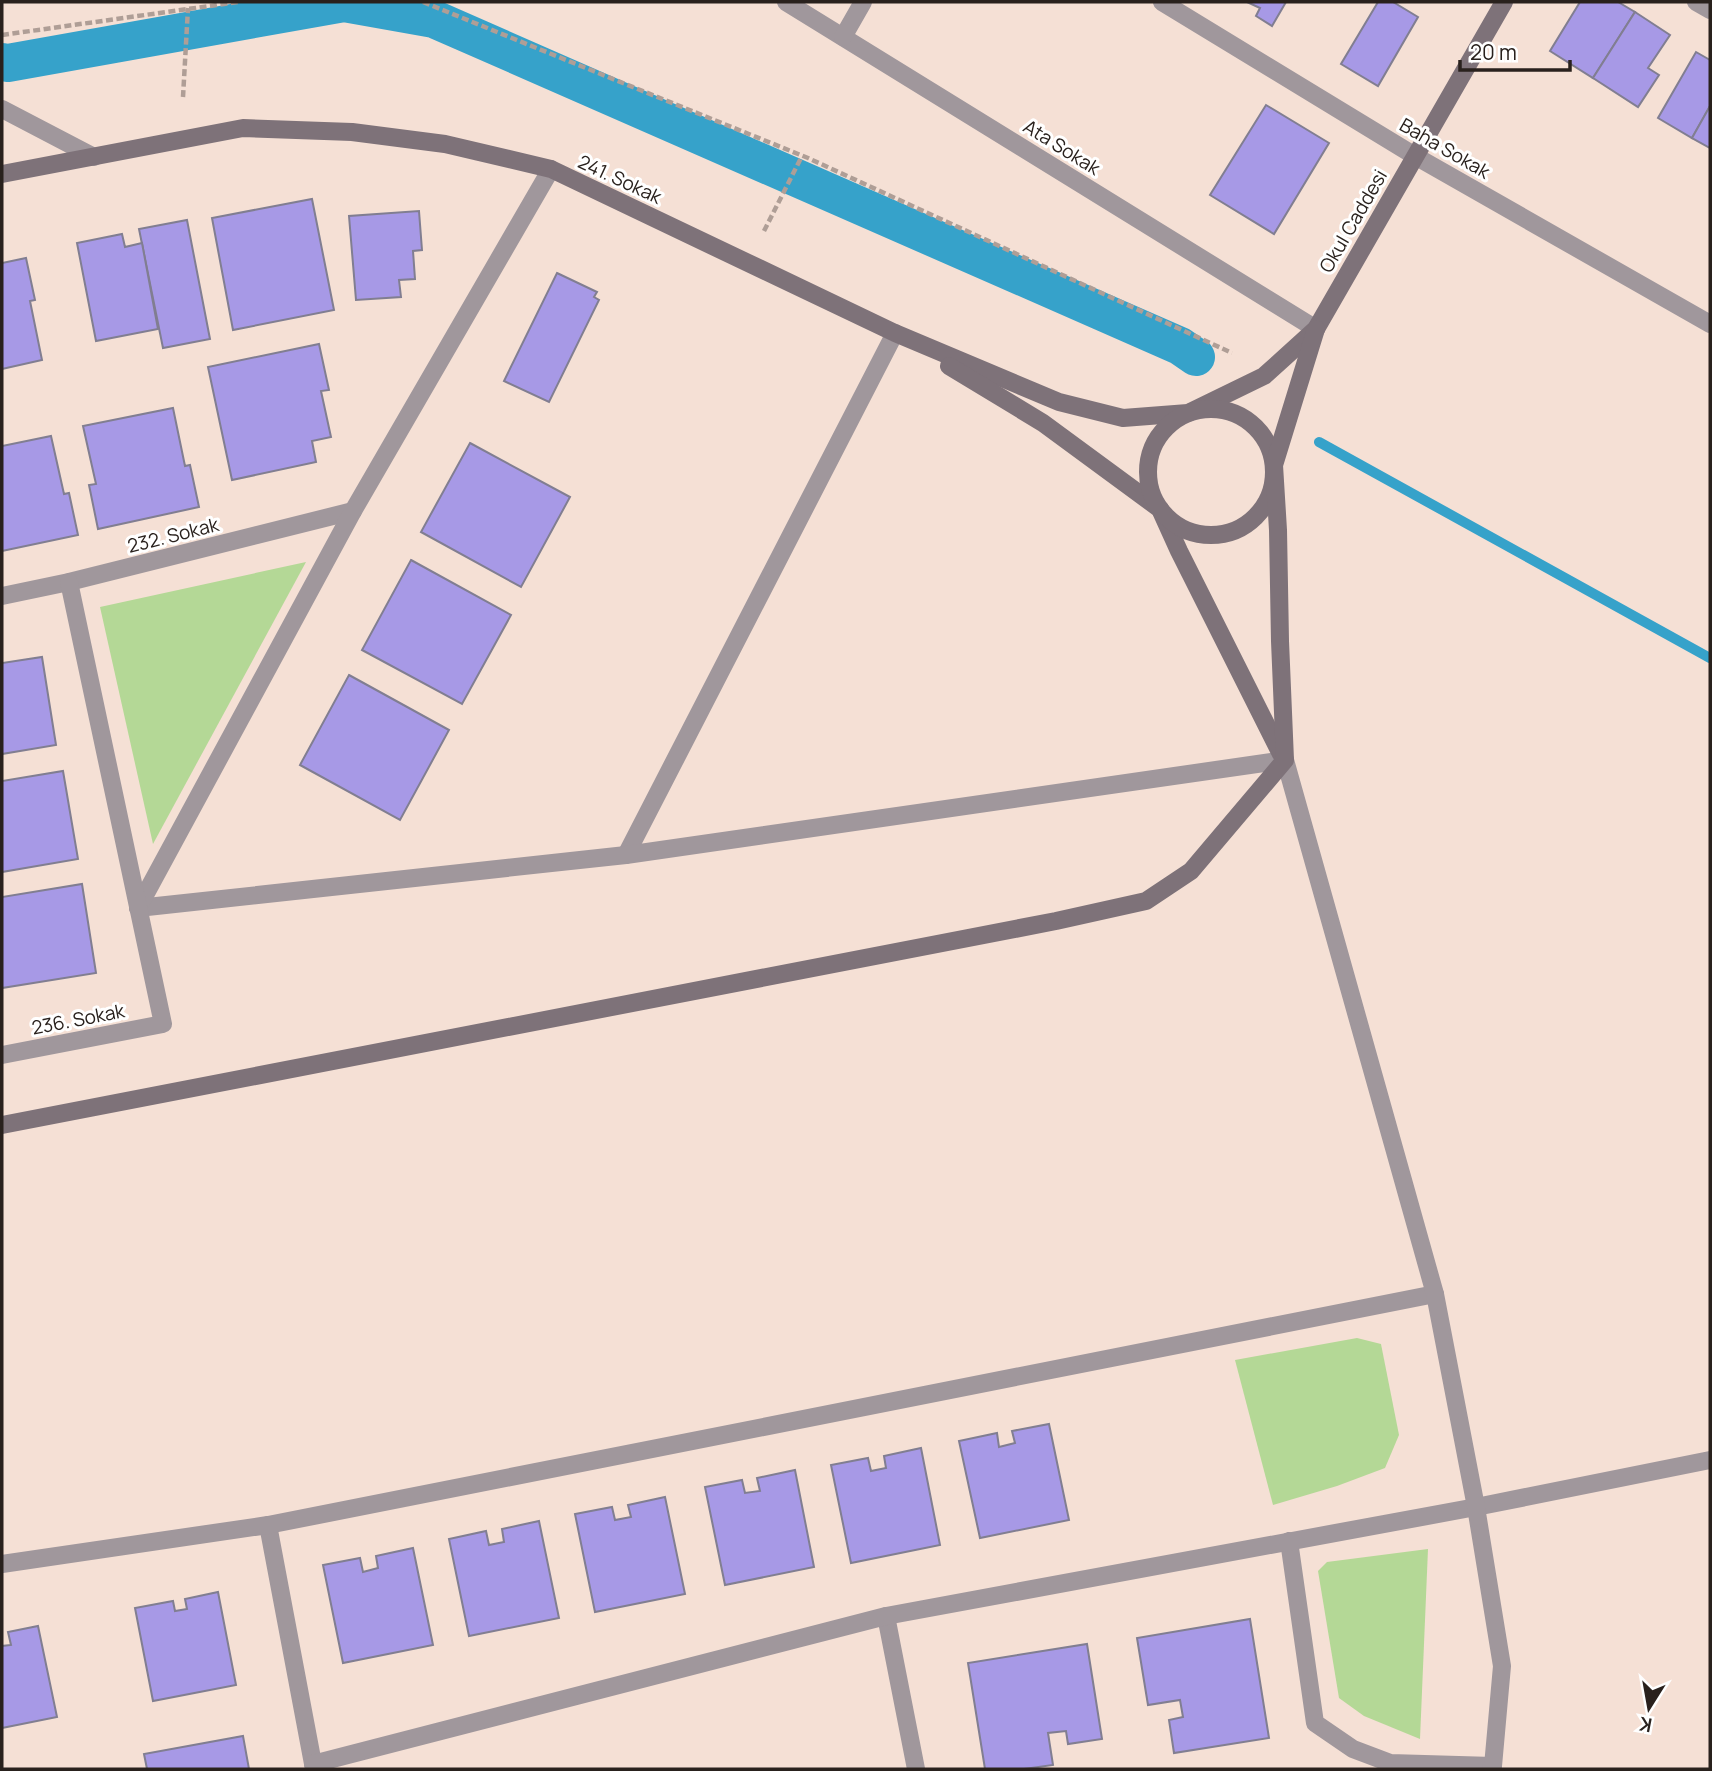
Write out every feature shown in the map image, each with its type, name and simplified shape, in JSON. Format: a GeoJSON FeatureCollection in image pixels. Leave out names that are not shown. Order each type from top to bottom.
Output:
{"type":"FeatureCollection","features":[{"type":"Feature","properties":{"kind":"main road","name":"Okul Caddesi"},"geometry":{"type":"LineString","coordinates":[[1188,413],[1264,376],[1316,329],[1504,2]]}},
{"type":"Feature","properties":{"kind":"main road","name":"241. Sokak"},"geometry":{"type":"LineString","coordinates":[[2,174],[243,128],[352,132],[444,144],[551,169],[895,333],[1059,402],[1123,418],[1188,413]]}},
{"type":"Feature","properties":{"kind":"main road"},"geometry":{"type":"LineString","coordinates":[[895,333],[1043,423],[1160,509],[1174,524],[1193,532],[1213,535],[1233,531],[1251,520],[1265,505],[1272,486],[1274,465],[1316,329]]}},
{"type":"Feature","properties":{"kind":"main road"},"geometry":{"type":"LineString","coordinates":[[2,1125],[1056,921],[1146,901],[1191,871],[1285,760],[1278,530],[1274,465],[1269,447],[1258,431],[1244,418],[1226,411],[1207,409],[1188,413],[1172,422],[1158,436],[1150,454],[1147,473],[1150,492],[1285,760]]}},
{"type":"Feature","properties":{"kind":"street","name":"Ata Sokak"},"geometry":{"type":"LineString","coordinates":[[786,2],[1316,329]]}},
{"type":"Feature","properties":{"kind":"street"},"geometry":{"type":"LineString","coordinates":[[842,37],[863,2]]}},
{"type":"Feature","properties":{"kind":"street","name":"Baha Sokak"},"geometry":{"type":"LineString","coordinates":[[1162,2],[1415,156],[1710,324]]}},
{"type":"Feature","properties":{"kind":"street"},"geometry":{"type":"LineString","coordinates":[[1696,2],[1710,10]]}},
{"type":"Feature","properties":{"kind":"street"},"geometry":{"type":"LineString","coordinates":[[2,109],[94,157]]}},
{"type":"Feature","properties":{"kind":"street"},"geometry":{"type":"LineString","coordinates":[[138,908],[353,511],[551,169]]}},
{"type":"Feature","properties":{"kind":"street"},"geometry":{"type":"LineString","coordinates":[[626,855],[895,333]]}},
{"type":"Feature","properties":{"kind":"street","name":"232. Sokak"},"geometry":{"type":"LineString","coordinates":[[2,596],[69,582],[353,511]]}},
{"type":"Feature","properties":{"kind":"street"},"geometry":{"type":"LineString","coordinates":[[69,582],[138,908]]}},
{"type":"Feature","properties":{"kind":"street"},"geometry":{"type":"LineString","coordinates":[[138,908],[626,855],[1285,760],[1435,1294],[1476,1507],[1502,1667],[1495,1768],[1390,1763],[1353,1749],[1315,1723],[1289,1541]]}},
{"type":"Feature","properties":{"kind":"street","name":"236. Sokak"},"geometry":{"type":"LineString","coordinates":[[2,1055],[163,1024],[138,908]]}},
{"type":"Feature","properties":{"kind":"street"},"geometry":{"type":"LineString","coordinates":[[2,1564],[268,1525],[1435,1294]]}},
{"type":"Feature","properties":{"kind":"street"},"geometry":{"type":"LineString","coordinates":[[268,1525],[313,1767],[886,1616],[1476,1507],[1710,1460]]}},
{"type":"Feature","properties":{"kind":"street"},"geometry":{"type":"LineString","coordinates":[[886,1616],[916,1769]]}},
{"type":"Feature","properties":{"kind":"path"},"geometry":{"type":"LineString","coordinates":[[2,35],[238,2]]}},
{"type":"Feature","properties":{"kind":"path"},"geometry":{"type":"LineString","coordinates":[[423,2],[802,156],[1232,353]]}},
{"type":"Feature","properties":{"kind":"path"},"geometry":{"type":"LineString","coordinates":[[183,96],[188,10]]}},
{"type":"Feature","properties":{"kind":"path"},"geometry":{"type":"LineString","coordinates":[[764,231],[802,156]]}},
{"type":"Feature","properties":{"kind":"green space"},"geometry":{"type":"Polygon","coordinates":[[[306,562],[153,844],[100,607],[306,562]]]}},
{"type":"Feature","properties":{"kind":"green space"},"geometry":{"type":"Polygon","coordinates":[[[1357,1338],[1381,1344],[1399,1435],[1385,1468],[1273,1505],[1235,1360],[1357,1338]]]}},
{"type":"Feature","properties":{"kind":"green space"},"geometry":{"type":"Polygon","coordinates":[[[1428,1549],[1420,1739],[1364,1716],[1339,1698],[1318,1571],[1327,1562],[1428,1549]]]}},
{"type":"Feature","properties":{"kind":"building"},"geometry":{"type":"Polygon","coordinates":[[[1247,2],[1286,2],[1272,26],[1256,16],[1260,8],[1247,2]]]}},
{"type":"Feature","properties":{"kind":"building"},"geometry":{"type":"Polygon","coordinates":[[[1378,2],[1393,2],[1418,17],[1378,86],[1341,64],[1378,2]]]}},
{"type":"Feature","properties":{"kind":"building"},"geometry":{"type":"Polygon","coordinates":[[[1580,2],[1618,2],[1635,12],[1593,78],[1550,51],[1580,2]]]}},
{"type":"Feature","properties":{"kind":"building"},"geometry":{"type":"Polygon","coordinates":[[[1635,12],[1670,35],[1648,68],[1659,75],[1638,107],[1593,78],[1635,12]]]}},
{"type":"Feature","properties":{"kind":"building"},"geometry":{"type":"Polygon","coordinates":[[[1696,52],[1710,60],[1710,106],[1692,138],[1658,118],[1696,52]]]}},
{"type":"Feature","properties":{"kind":"building"},"geometry":{"type":"Polygon","coordinates":[[[1266,105],[1329,143],[1274,234],[1210,195],[1266,105]]]}},
{"type":"Feature","properties":{"kind":"building"},"geometry":{"type":"Polygon","coordinates":[[[1710,106],[1710,148],[1692,138],[1710,106]]]}},
{"type":"Feature","properties":{"kind":"building"},"geometry":{"type":"Polygon","coordinates":[[[312,199],[334,310],[233,330],[212,218],[312,199]]]}},
{"type":"Feature","properties":{"kind":"building"},"geometry":{"type":"Polygon","coordinates":[[[419,211],[422,250],[413,251],[415,279],[399,280],[401,297],[356,300],[349,216],[419,211]]]}},
{"type":"Feature","properties":{"kind":"building"},"geometry":{"type":"Polygon","coordinates":[[[187,220],[210,339],[163,348],[139,229],[187,220]]]}},
{"type":"Feature","properties":{"kind":"building"},"geometry":{"type":"Polygon","coordinates":[[[122,234],[125,247],[142,243],[158,329],[96,341],[77,243],[122,234]]]}},
{"type":"Feature","properties":{"kind":"building"},"geometry":{"type":"Polygon","coordinates":[[[26,258],[35,300],[30,301],[42,360],[2,369],[2,263],[26,258]]]}},
{"type":"Feature","properties":{"kind":"building"},"geometry":{"type":"Polygon","coordinates":[[[557,273],[597,292],[594,297],[599,300],[549,402],[504,381],[557,273]]]}},
{"type":"Feature","properties":{"kind":"building"},"geometry":{"type":"Polygon","coordinates":[[[319,344],[329,390],[321,391],[331,437],[312,441],[316,462],[232,480],[208,367],[319,344]]]}},
{"type":"Feature","properties":{"kind":"building"},"geometry":{"type":"Polygon","coordinates":[[[173,408],[185,466],[190,465],[199,507],[98,529],[89,485],[96,484],[83,426],[173,408]]]}},
{"type":"Feature","properties":{"kind":"building"},"geometry":{"type":"Polygon","coordinates":[[[51,436],[64,494],[69,493],[78,535],[2,551],[2,446],[51,436]]]}},
{"type":"Feature","properties":{"kind":"building"},"geometry":{"type":"Polygon","coordinates":[[[470,443],[570,497],[521,587],[421,532],[470,443]]]}},
{"type":"Feature","properties":{"kind":"building"},"geometry":{"type":"Polygon","coordinates":[[[411,560],[511,615],[462,704],[362,650],[411,560]]]}},
{"type":"Feature","properties":{"kind":"building"},"geometry":{"type":"Polygon","coordinates":[[[42,657],[56,745],[2,754],[2,663],[42,657]]]}},
{"type":"Feature","properties":{"kind":"building"},"geometry":{"type":"Polygon","coordinates":[[[349,675],[449,730],[400,820],[300,765],[349,675]]]}},
{"type":"Feature","properties":{"kind":"building"},"geometry":{"type":"Polygon","coordinates":[[[63,771],[78,859],[2,872],[2,781],[63,771]]]}},
{"type":"Feature","properties":{"kind":"building"},"geometry":{"type":"Polygon","coordinates":[[[82,884],[96,973],[2,988],[2,897],[82,884]]]}},
{"type":"Feature","properties":{"kind":"building"},"geometry":{"type":"Polygon","coordinates":[[[1049,1424],[1069,1520],[980,1538],[959,1441],[997,1433],[999,1447],[1015,1443],[1012,1431],[1049,1424]]]}},
{"type":"Feature","properties":{"kind":"building"},"geometry":{"type":"Polygon","coordinates":[[[921,1448],[940,1545],[851,1563],[831,1465],[868,1458],[871,1471],[886,1468],[884,1456],[921,1448]]]}},
{"type":"Feature","properties":{"kind":"building"},"geometry":{"type":"Polygon","coordinates":[[[795,1470],[814,1567],[725,1585],[705,1487],[742,1480],[745,1493],[760,1491],[757,1478],[795,1470]]]}},
{"type":"Feature","properties":{"kind":"building"},"geometry":{"type":"Polygon","coordinates":[[[665,1497],[685,1594],[595,1612],[575,1514],[612,1507],[615,1520],[631,1517],[628,1505],[665,1497]]]}},
{"type":"Feature","properties":{"kind":"building"},"geometry":{"type":"Polygon","coordinates":[[[539,1521],[559,1618],[469,1636],[449,1539],[486,1531],[489,1545],[504,1542],[502,1529],[539,1521]]]}},
{"type":"Feature","properties":{"kind":"building"},"geometry":{"type":"Polygon","coordinates":[[[413,1548],[433,1645],[343,1663],[323,1565],[360,1558],[363,1572],[378,1568],[376,1556],[413,1548]]]}},
{"type":"Feature","properties":{"kind":"building"},"geometry":{"type":"Polygon","coordinates":[[[218,1592],[236,1685],[153,1701],[135,1608],[173,1601],[175,1611],[187,1609],[185,1599],[218,1592]]]}},
{"type":"Feature","properties":{"kind":"building"},"geometry":{"type":"Polygon","coordinates":[[[1250,1619],[1269,1738],[1174,1753],[1169,1720],[1183,1717],[1180,1700],[1148,1705],[1137,1638],[1250,1619]]]}},
{"type":"Feature","properties":{"kind":"building"},"geometry":{"type":"Polygon","coordinates":[[[38,1626],[57,1717],[2,1728],[2,1646],[11,1645],[8,1632],[38,1626]]]}},
{"type":"Feature","properties":{"kind":"building"},"geometry":{"type":"Polygon","coordinates":[[[1087,1644],[1102,1739],[1068,1744],[1066,1731],[1048,1733],[1053,1765],[1024,1769],[985,1769],[968,1663],[1087,1644]]]}},
{"type":"Feature","properties":{"kind":"building"},"geometry":{"type":"Polygon","coordinates":[[[243,1736],[249,1769],[147,1769],[144,1754],[243,1736]]]}},
{"type":"Feature","properties":{"kind":"waterway"},"geometry":{"type":"LineString","coordinates":[[2,62],[344,3],[434,19],[1180,346],[1196,357]]}},
{"type":"Feature","properties":{"kind":"waterway"},"geometry":{"type":"LineString","coordinates":[[1319,442],[1710,658]]}}]}
